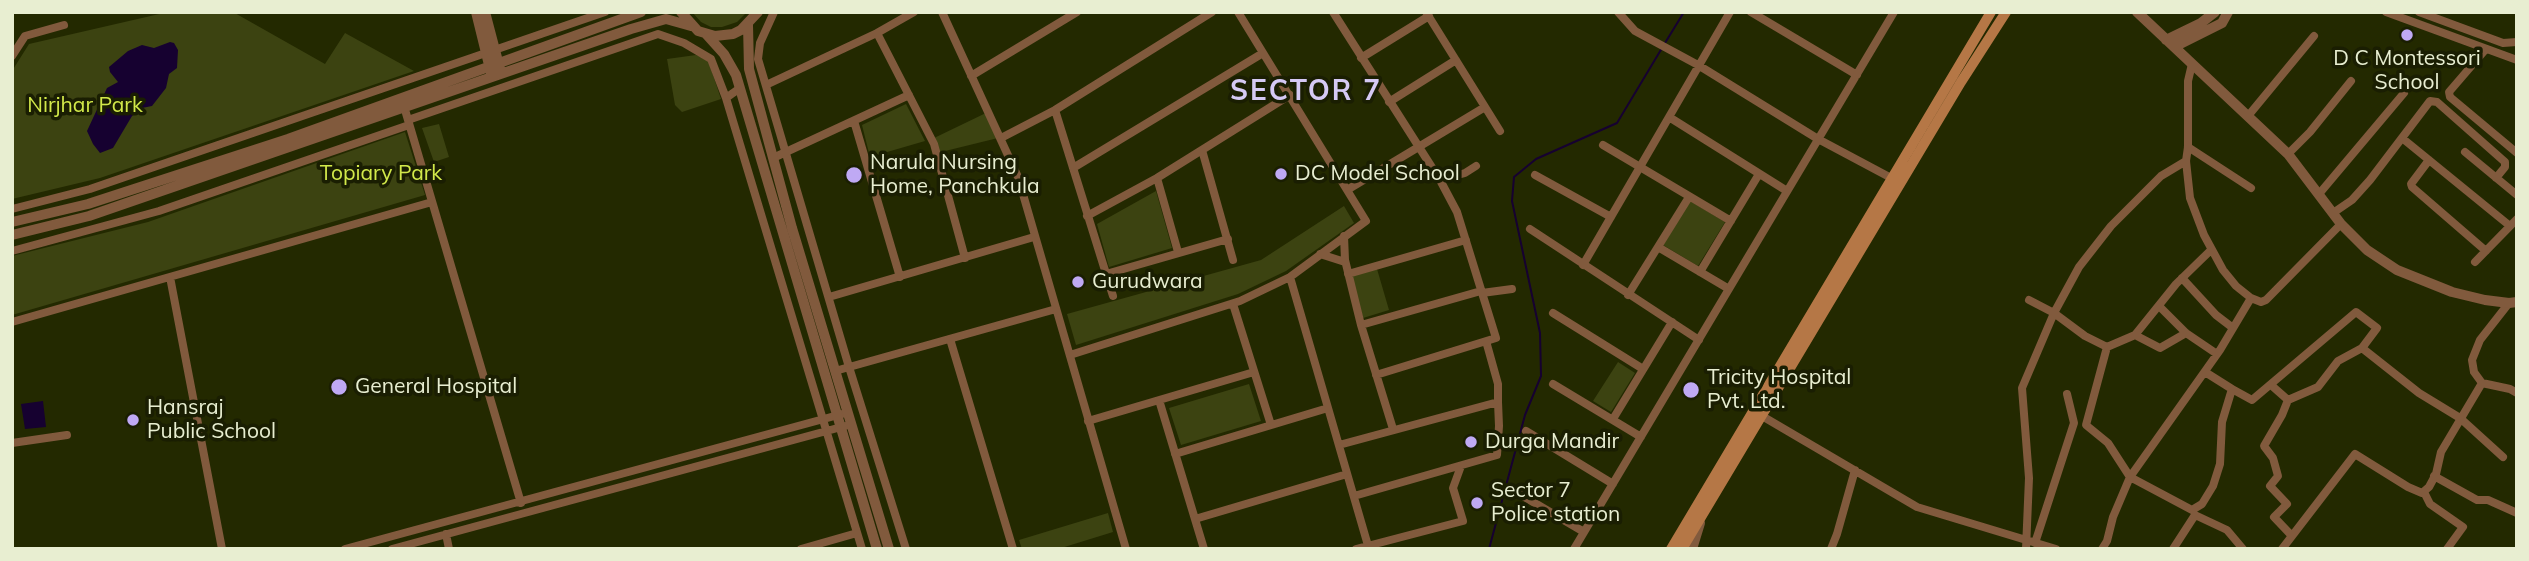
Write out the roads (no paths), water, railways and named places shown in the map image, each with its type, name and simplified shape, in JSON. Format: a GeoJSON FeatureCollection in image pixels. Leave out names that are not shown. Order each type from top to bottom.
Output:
{"type":"FeatureCollection","features":[{"type":"Feature","properties":{"kind":"main road"},"geometry":{"type":"LineString","coordinates":[[1682,549],[1762,416],[1991,12]]}},
{"type":"Feature","properties":{"kind":"main road"},"geometry":{"type":"LineString","coordinates":[[1671,549],[1894,185],[2006,12]]}},
{"type":"Feature","properties":{"kind":"main road"},"geometry":{"type":"LineString","coordinates":[[1998,24],[2011,12]]}},
{"type":"Feature","properties":{"kind":"street"},"geometry":{"type":"LineString","coordinates":[[476,12],[496,71]]}},
{"type":"Feature","properties":{"kind":"street"},"geometry":{"type":"LineString","coordinates":[[485,12],[491,53]]}},
{"type":"Feature","properties":{"kind":"street"},"geometry":{"type":"LineString","coordinates":[[12,209],[90,189],[605,12]]}},
{"type":"Feature","properties":{"kind":"street"},"geometry":{"type":"LineString","coordinates":[[496,71],[641,12]]}},
{"type":"Feature","properties":{"kind":"street"},"geometry":{"type":"LineString","coordinates":[[681,12],[691,26]]}},
{"type":"Feature","properties":{"kind":"street"},"geometry":{"type":"LineString","coordinates":[[706,34],[733,34],[748,25],[758,12]]}},
{"type":"Feature","properties":{"kind":"street"},"geometry":{"type":"LineString","coordinates":[[774,12],[760,43],[758,59],[906,549]]}},
{"type":"Feature","properties":{"kind":"street"},"geometry":{"type":"LineString","coordinates":[[766,85],[877,33],[914,12]]}},
{"type":"Feature","properties":{"kind":"street"},"geometry":{"type":"LineString","coordinates":[[942,12],[1018,177],[1126,549]]}},
{"type":"Feature","properties":{"kind":"street"},"geometry":{"type":"LineString","coordinates":[[971,76],[1077,12]]}},
{"type":"Feature","properties":{"kind":"street"},"geometry":{"type":"LineString","coordinates":[[1001,138],[1055,110],[1212,12]]}},
{"type":"Feature","properties":{"kind":"street"},"geometry":{"type":"LineString","coordinates":[[1070,355],[1233,304],[1290,277],[1366,221],[1238,12]]}},
{"type":"Feature","properties":{"kind":"street"},"geometry":{"type":"LineString","coordinates":[[1333,12],[1417,148],[1440,180],[1457,212],[1496,338],[1376,375]]}},
{"type":"Feature","properties":{"kind":"street"},"geometry":{"type":"LineString","coordinates":[[1618,12],[1635,31],[1698,65],[1894,185]]}},
{"type":"Feature","properties":{"kind":"street"},"geometry":{"type":"LineString","coordinates":[[1583,265],[1730,12]]}},
{"type":"Feature","properties":{"kind":"street"},"geometry":{"type":"LineString","coordinates":[[1751,12],[1857,75]]}},
{"type":"Feature","properties":{"kind":"street"},"geometry":{"type":"LineString","coordinates":[[2134,12],[2288,154],[2342,224],[2367,250],[2397,270],[2452,292],[2513,303]]}},
{"type":"Feature","properties":{"kind":"street"},"geometry":{"type":"LineString","coordinates":[[2170,44],[2215,12]]}},
{"type":"Feature","properties":{"kind":"street"},"geometry":{"type":"LineString","coordinates":[[2170,44],[2222,23],[2228,12]]}},
{"type":"Feature","properties":{"kind":"street"},"geometry":{"type":"LineString","coordinates":[[2386,12],[2517,60]]}},
{"type":"Feature","properties":{"kind":"street"},"geometry":{"type":"LineString","coordinates":[[2419,12],[2503,43],[2517,42]]}},
{"type":"Feature","properties":{"kind":"street"},"geometry":{"type":"LineString","coordinates":[[1574,549],[1857,75],[1891,13]]}},
{"type":"Feature","properties":{"kind":"street"},"geometry":{"type":"LineString","coordinates":[[1361,58],[1427,14],[1500,131]]}},
{"type":"Feature","properties":{"kind":"street"},"geometry":{"type":"LineString","coordinates":[[12,235],[89,216],[496,71],[666,19],[691,26],[706,34],[724,54],[736,75],[831,372]]}},
{"type":"Feature","properties":{"kind":"street"},"geometry":{"type":"LineString","coordinates":[[577,23],[582,35]]}},
{"type":"Feature","properties":{"kind":"street"},"geometry":{"type":"LineString","coordinates":[[12,56],[24,36],[64,25]]}},
{"type":"Feature","properties":{"kind":"street"},"geometry":{"type":"LineString","coordinates":[[748,25],[749,69],[877,549]]}},
{"type":"Feature","properties":{"kind":"street"},"geometry":{"type":"LineString","coordinates":[[877,33],[934,145],[965,258]]}},
{"type":"Feature","properties":{"kind":"street"},"geometry":{"type":"LineString","coordinates":[[12,251],[159,211],[658,34],[684,43],[711,59],[726,98],[862,549]]}},
{"type":"Feature","properties":{"kind":"street"},"geometry":{"type":"LineString","coordinates":[[2248,116],[2314,36]]}},
{"type":"Feature","properties":{"kind":"street"},"geometry":{"type":"LineString","coordinates":[[2486,49],[2449,92],[2450,97],[2517,153]]}},
{"type":"Feature","properties":{"kind":"street"},"geometry":{"type":"LineString","coordinates":[[1073,167],[1264,53]]}},
{"type":"Feature","properties":{"kind":"street"},"geometry":{"type":"LineString","coordinates":[[1389,102],[1456,60]]}},
{"type":"Feature","properties":{"kind":"street"},"geometry":{"type":"LineString","coordinates":[[2192,65],[2188,81],[2186,162],[2190,198],[2211,250],[2229,278],[2251,298],[2260,302],[2266,300],[2342,224]]}},
{"type":"Feature","properties":{"kind":"street"},"geometry":{"type":"LineString","coordinates":[[2288,154],[2310,132],[2351,81]]}},
{"type":"Feature","properties":{"kind":"street"},"geometry":{"type":"LineString","coordinates":[[726,98],[740,88]]}},
{"type":"Feature","properties":{"kind":"street"},"geometry":{"type":"LineString","coordinates":[[2319,194],[2404,93]]}},
{"type":"Feature","properties":{"kind":"street"},"geometry":{"type":"LineString","coordinates":[[773,158],[909,95]]}},
{"type":"Feature","properties":{"kind":"street"},"geometry":{"type":"LineString","coordinates":[[1087,216],[1157,178],[1290,95]]}},
{"type":"Feature","properties":{"kind":"street"},"geometry":{"type":"LineString","coordinates":[[2333,213],[2352,200],[2370,180],[2430,101],[2505,162],[2505,167],[2496,178]]}},
{"type":"Feature","properties":{"kind":"street"},"geometry":{"type":"LineString","coordinates":[[403,103],[524,513]]}},
{"type":"Feature","properties":{"kind":"street"},"geometry":{"type":"LineString","coordinates":[[12,222],[88,204],[403,103]]}},
{"type":"Feature","properties":{"kind":"street"},"geometry":{"type":"LineString","coordinates":[[1347,190],[1485,107]]}},
{"type":"Feature","properties":{"kind":"street"},"geometry":{"type":"LineString","coordinates":[[1055,110],[1113,296]]}},
{"type":"Feature","properties":{"kind":"street"},"geometry":{"type":"LineString","coordinates":[[1669,117],[1787,191]]}},
{"type":"Feature","properties":{"kind":"street"},"geometry":{"type":"LineString","coordinates":[[854,121],[900,277]]}},
{"type":"Feature","properties":{"kind":"street"},"geometry":{"type":"LineString","coordinates":[[2402,138],[2510,226]]}},
{"type":"Feature","properties":{"kind":"street"},"geometry":{"type":"LineString","coordinates":[[1603,145],[1731,221]]}},
{"type":"Feature","properties":{"kind":"street"},"geometry":{"type":"LineString","coordinates":[[2188,147],[2251,188]]}},
{"type":"Feature","properties":{"kind":"street"},"geometry":{"type":"LineString","coordinates":[[1202,150],[1233,260]]}},
{"type":"Feature","properties":{"kind":"street"},"geometry":{"type":"LineString","coordinates":[[2465,152],[2517,195]]}},
{"type":"Feature","properties":{"kind":"street"},"geometry":{"type":"LineString","coordinates":[[2429,160],[2411,184],[2412,187],[2486,251]]}},
{"type":"Feature","properties":{"kind":"street"},"geometry":{"type":"LineString","coordinates":[[2029,544],[2029,478],[2022,388],[2054,313],[2080,268],[2111,226],[2155,181],[2186,162]]}},
{"type":"Feature","properties":{"kind":"street"},"geometry":{"type":"LineString","coordinates":[[1440,180],[1465,173],[1475,166]]}},
{"type":"Feature","properties":{"kind":"street"},"geometry":{"type":"LineString","coordinates":[[1700,272],[1759,174]]}},
{"type":"Feature","properties":{"kind":"street"},"geometry":{"type":"LineString","coordinates":[[1535,175],[1611,217]]}},
{"type":"Feature","properties":{"kind":"street"},"geometry":{"type":"LineString","coordinates":[[1157,178],[1178,252]]}},
{"type":"Feature","properties":{"kind":"street"},"geometry":{"type":"LineString","coordinates":[[755,195],[771,191]]}},
{"type":"Feature","properties":{"kind":"street"},"geometry":{"type":"LineString","coordinates":[[1628,295],[1689,197]]}},
{"type":"Feature","properties":{"kind":"street"},"geometry":{"type":"LineString","coordinates":[[12,322],[432,202]]}},
{"type":"Feature","properties":{"kind":"street"},"geometry":{"type":"LineString","coordinates":[[2475,262],[2517,219]]}},
{"type":"Feature","properties":{"kind":"street"},"geometry":{"type":"LineString","coordinates":[[1530,229],[1699,340]]}},
{"type":"Feature","properties":{"kind":"street"},"geometry":{"type":"LineString","coordinates":[[1344,236],[1342,245],[1348,274],[1393,429]]}},
{"type":"Feature","properties":{"kind":"street"},"geometry":{"type":"LineString","coordinates":[[829,297],[1034,237]]}},
{"type":"Feature","properties":{"kind":"street"},"geometry":{"type":"LineString","coordinates":[[1106,274],[1228,239]]}},
{"type":"Feature","properties":{"kind":"street"},"geometry":{"type":"LineString","coordinates":[[1348,274],[1466,240]]}},
{"type":"Feature","properties":{"kind":"street"},"geometry":{"type":"LineString","coordinates":[[1658,247],[1729,289]]}},
{"type":"Feature","properties":{"kind":"street"},"geometry":{"type":"LineString","coordinates":[[2029,300],[2107,347],[2135,335],[2182,278],[2211,250]]}},
{"type":"Feature","properties":{"kind":"street"},"geometry":{"type":"LineString","coordinates":[[1320,254],[1345,262]]}},
{"type":"Feature","properties":{"kind":"street"},"geometry":{"type":"LineString","coordinates":[[170,277],[222,549]]}},
{"type":"Feature","properties":{"kind":"street"},"geometry":{"type":"LineString","coordinates":[[1290,277],[1368,547]]}},
{"type":"Feature","properties":{"kind":"street"},"geometry":{"type":"LineString","coordinates":[[2182,278],[2216,315],[2233,328]]}},
{"type":"Feature","properties":{"kind":"street"},"geometry":{"type":"LineString","coordinates":[[1361,325],[1481,292],[1512,289]]}},
{"type":"Feature","properties":{"kind":"street"},"geometry":{"type":"LineString","coordinates":[[2102,549],[2130,477],[2205,372],[2251,298]]}},
{"type":"Feature","properties":{"kind":"street"},"geometry":{"type":"LineString","coordinates":[[2513,303],[2480,340],[2472,360],[2474,372],[2482,383],[2517,393]]}},
{"type":"Feature","properties":{"kind":"street"},"geometry":{"type":"LineString","coordinates":[[1233,304],[1271,425]]}},
{"type":"Feature","properties":{"kind":"street"},"geometry":{"type":"LineString","coordinates":[[2159,306],[2186,333],[2217,354]]}},
{"type":"Feature","properties":{"kind":"street"},"geometry":{"type":"LineString","coordinates":[[831,372],[1056,309]]}},
{"type":"Feature","properties":{"kind":"street"},"geometry":{"type":"LineString","coordinates":[[2205,372],[2252,400],[2356,312],[2377,328],[2362,348],[2338,361],[2318,387],[2288,400],[2264,446],[2273,458],[2278,476],[2270,486],[2287,504],[2274,517],[2292,536]]}},
{"type":"Feature","properties":{"kind":"street"},"geometry":{"type":"LineString","coordinates":[[1553,313],[1643,369]]}},
{"type":"Feature","properties":{"kind":"street"},"geometry":{"type":"LineString","coordinates":[[1613,419],[1672,322]]}},
{"type":"Feature","properties":{"kind":"street"},"geometry":{"type":"LineString","coordinates":[[2135,335],[2160,348],[2186,333]]}},
{"type":"Feature","properties":{"kind":"street"},"geometry":{"type":"LineString","coordinates":[[950,339],[1013,549]]}},
{"type":"Feature","properties":{"kind":"street"},"geometry":{"type":"LineString","coordinates":[[1354,496],[1497,455],[1498,384],[1486,341]]}},
{"type":"Feature","properties":{"kind":"street"},"geometry":{"type":"LineString","coordinates":[[2107,347],[2086,425],[2108,443],[2130,477],[2192,510],[2197,509],[2213,486],[2220,464],[2222,422],[2232,388]]}},
{"type":"Feature","properties":{"kind":"street"},"geometry":{"type":"LineString","coordinates":[[2362,348],[2419,393],[2460,418],[2503,457]]}},
{"type":"Feature","properties":{"kind":"street"},"geometry":{"type":"LineString","coordinates":[[1088,421],[1254,372]]}},
{"type":"Feature","properties":{"kind":"street"},"geometry":{"type":"LineString","coordinates":[[2424,492],[2429,488],[2441,452],[2482,383]]}},
{"type":"Feature","properties":{"kind":"street"},"geometry":{"type":"LineString","coordinates":[[1553,384],[1641,437]]}},
{"type":"Feature","properties":{"kind":"street"},"geometry":{"type":"LineString","coordinates":[[2271,385],[2288,400]]}},
{"type":"Feature","properties":{"kind":"street"},"geometry":{"type":"LineString","coordinates":[[2029,544],[2074,423],[2067,394]]}},
{"type":"Feature","properties":{"kind":"street"},"geometry":{"type":"LineString","coordinates":[[1159,400],[1204,549]]}},
{"type":"Feature","properties":{"kind":"street"},"geometry":{"type":"LineString","coordinates":[[1339,445],[1497,402]]}},
{"type":"Feature","properties":{"kind":"street"},"geometry":{"type":"LineString","coordinates":[[1175,454],[1328,408]]}},
{"type":"Feature","properties":{"kind":"street"},"geometry":{"type":"LineString","coordinates":[[345,549],[843,414]]}},
{"type":"Feature","properties":{"kind":"street"},"geometry":{"type":"LineString","coordinates":[[1762,416],[1917,507],[2029,544],[2056,549]]}},
{"type":"Feature","properties":{"kind":"street"},"geometry":{"type":"LineString","coordinates":[[392,549],[846,426]]}},
{"type":"Feature","properties":{"kind":"street"},"geometry":{"type":"LineString","coordinates":[[846,426],[889,549]]}},
{"type":"Feature","properties":{"kind":"street"},"geometry":{"type":"LineString","coordinates":[[1526,431],[1613,484]]}},
{"type":"Feature","properties":{"kind":"street"},"geometry":{"type":"LineString","coordinates":[[12,443],[67,435]]}},
{"type":"Feature","properties":{"kind":"street"},"geometry":{"type":"LineString","coordinates":[[2282,549],[2355,454],[2408,486],[2424,492],[2430,504],[2463,527],[2448,549]]}},
{"type":"Feature","properties":{"kind":"street"},"geometry":{"type":"LineString","coordinates":[[1356,549],[1463,521],[1453,488],[1461,466]]}},
{"type":"Feature","properties":{"kind":"street"},"geometry":{"type":"LineString","coordinates":[[1830,549],[1837,534],[1855,470]]}},
{"type":"Feature","properties":{"kind":"street"},"geometry":{"type":"LineString","coordinates":[[1195,519],[1347,474]]}},
{"type":"Feature","properties":{"kind":"street"},"geometry":{"type":"LineString","coordinates":[[2434,476],[2477,500],[2488,500],[2517,513]]}},
{"type":"Feature","properties":{"kind":"street"},"geometry":{"type":"LineString","coordinates":[[1511,489],[1584,532]]}},
{"type":"Feature","properties":{"kind":"street"},"geometry":{"type":"LineString","coordinates":[[1692,549],[1703,513]]}},
{"type":"Feature","properties":{"kind":"street"},"geometry":{"type":"LineString","coordinates":[[2173,549],[2195,516],[2227,530],[2243,549]]}},
{"type":"Feature","properties":{"kind":"street"},"geometry":{"type":"LineString","coordinates":[[801,549],[857,533]]}},
{"type":"Feature","properties":{"kind":"street"},"geometry":{"type":"LineString","coordinates":[[446,534],[449,549]]}},
{"type":"Feature","properties":{"kind":"waterway"},"geometry":{"type":"LineString","coordinates":[[1665,43],[1684,12]]}},
{"type":"Feature","properties":{"kind":"waterway"},"geometry":{"type":"LineString","coordinates":[[1489,549],[1525,415],[1541,376],[1540,333],[1512,201],[1514,177],[1536,159],[1617,123],[1662,48]]}},
{"type":"Feature","properties":{"kind":"place","name":"D C Montessori School"},"geometry":{"type":"Point","coordinates":[2407,35]}},
{"type":"Feature","properties":{"kind":"place","name":"DC Model School"},"geometry":{"type":"Point","coordinates":[1281,174]}},
{"type":"Feature","properties":{"kind":"place","name":"Narula Nursing Home, Panchkula"},"geometry":{"type":"Point","coordinates":[854,175]}},
{"type":"Feature","properties":{"kind":"place","name":"Gurudwara"},"geometry":{"type":"Point","coordinates":[1078,282]}},
{"type":"Feature","properties":{"kind":"place","name":"General Hospital"},"geometry":{"type":"Point","coordinates":[339,387]}},
{"type":"Feature","properties":{"kind":"place","name":"Tricity Hospital Pvt. Ltd."},"geometry":{"type":"Point","coordinates":[1691,390]}},
{"type":"Feature","properties":{"kind":"place","name":"Hansraj Public School"},"geometry":{"type":"Point","coordinates":[133,420]}},
{"type":"Feature","properties":{"kind":"place","name":"Durga Mandir"},"geometry":{"type":"Point","coordinates":[1471,442]}},
{"type":"Feature","properties":{"kind":"place","name":"Sector 7 Police station"},"geometry":{"type":"Point","coordinates":[1477,503]}},
{"type":"Feature","properties":{"kind":"district","name":"SECTOR 7"},"geometry":{"type":"Point","coordinates":[1306,92]}},
{"type":"Feature","properties":{"kind":"park label","name":"Nirjhar Park"},"geometry":{"type":"Point","coordinates":[85,106]}},
{"type":"Feature","properties":{"kind":"park label","name":"Topiary Park"},"geometry":{"type":"Point","coordinates":[381,174]}}]}
